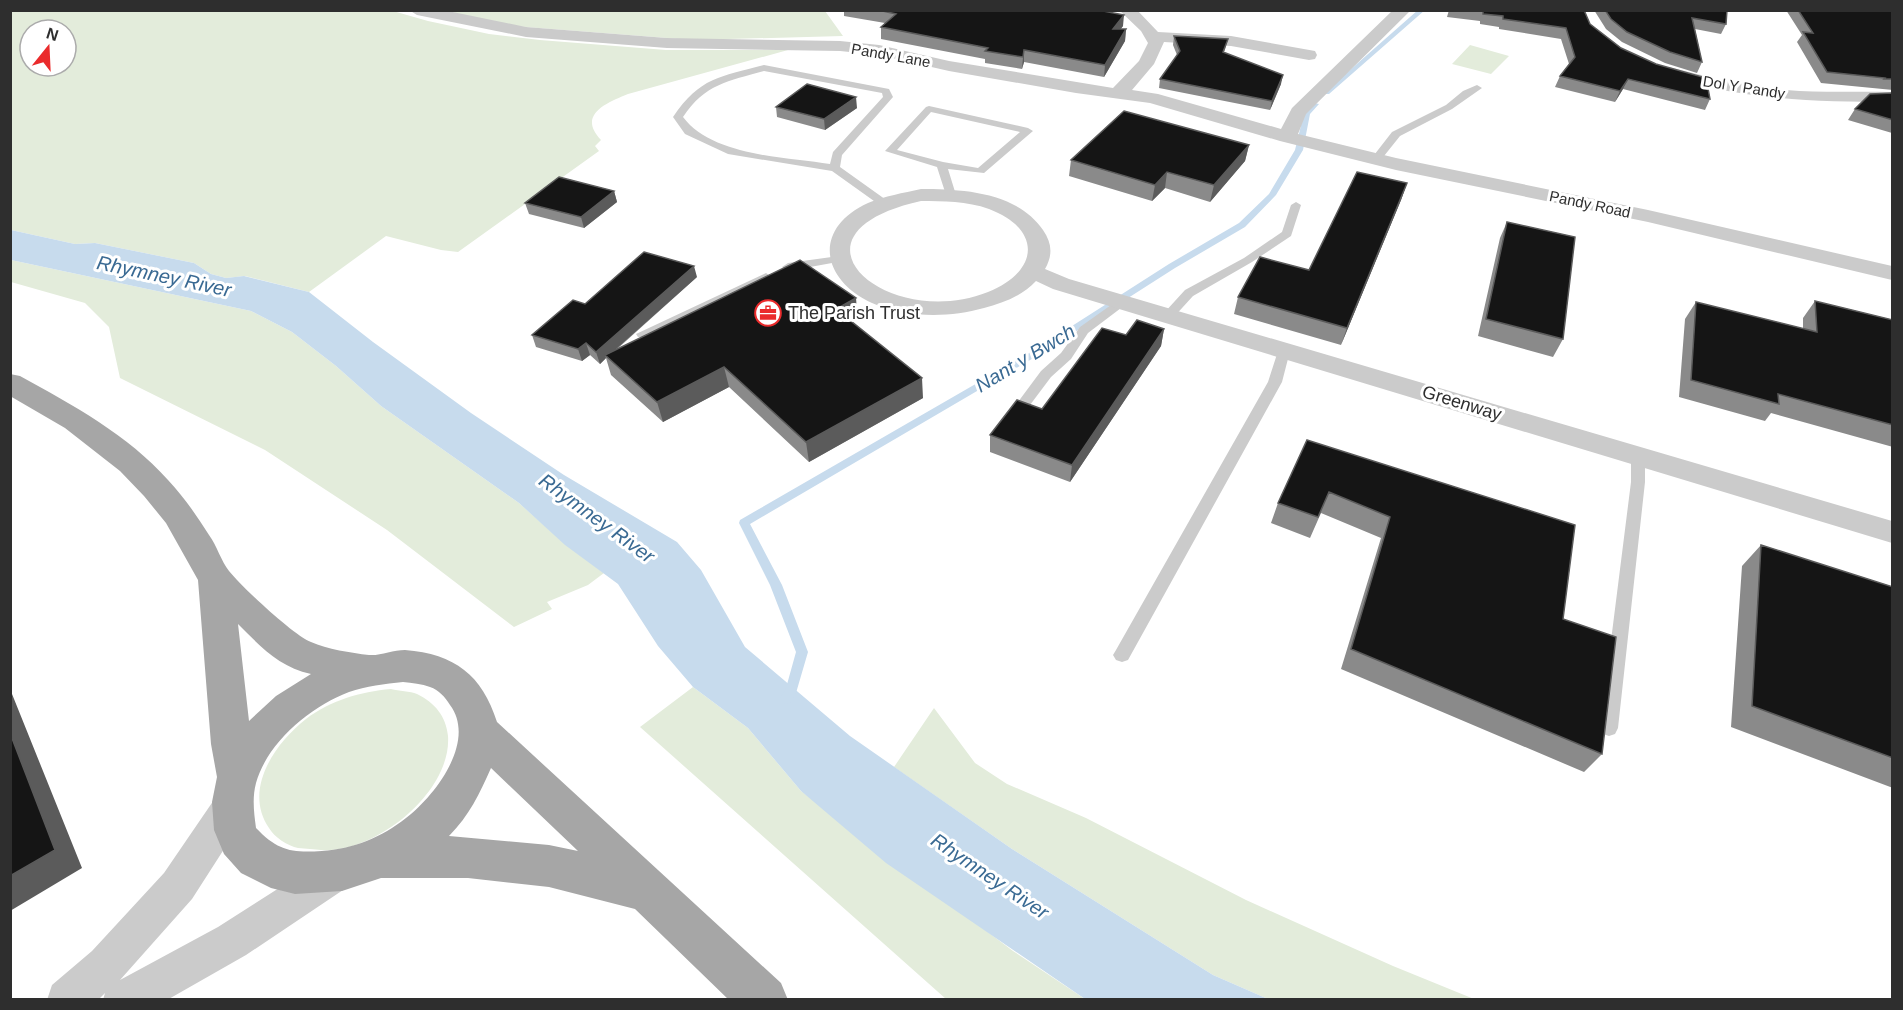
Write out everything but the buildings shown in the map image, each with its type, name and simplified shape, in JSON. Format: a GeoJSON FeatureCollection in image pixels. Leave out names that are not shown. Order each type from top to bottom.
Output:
{"type":"FeatureCollection","features":[{"type":"Feature","properties":{"kind":"main road"},"geometry":{"type":"LineString","coordinates":[[10,383],[100,436],[132,463],[179,516],[216,580],[284,646],[305,657],[369,670]]}},
{"type":"Feature","properties":{"kind":"main road"},"geometry":{"type":"LineString","coordinates":[[216,580],[237,838],[259,861],[293,874],[336,873],[382,857],[422,832],[454,799],[474,764],[479,731],[473,705],[457,684],[433,671],[403,666],[369,670],[336,680],[304,697],[276,720],[252,747],[234,791]]}},
{"type":"Feature","properties":{"kind":"main road"},"geometry":{"type":"LineString","coordinates":[[479,731],[584,826],[645,890],[764,999]]}},
{"type":"Feature","properties":{"kind":"main road"},"geometry":{"type":"LineString","coordinates":[[382,857],[468,857],[539,864],[645,890]]}},
{"type":"Feature","properties":{"kind":"street","name":"Pandy Lane"},"geometry":{"type":"LineString","coordinates":[[417,10],[526,32],[667,42],[799,47],[840,45],[879,50],[961,68],[1152,98],[1287,137]]}},
{"type":"Feature","properties":{"kind":"street"},"geometry":{"type":"LineString","coordinates":[[1118,93],[1146,64],[1153,54],[1156,43],[1147,28],[1127,10]]}},
{"type":"Feature","properties":{"kind":"street"},"geometry":{"type":"LineString","coordinates":[[1287,137],[1298,112],[1403,10]]}},
{"type":"Feature","properties":{"kind":"street"},"geometry":{"type":"LineString","coordinates":[[1152,36],[1211,38],[1254,43],[1308,55]]}},
{"type":"Feature","properties":{"kind":"street","name":"Dol Y Pandy"},"geometry":{"type":"LineString","coordinates":[[1650,65],[1704,82],[1749,91],[1823,97],[1893,97]]}},
{"type":"Feature","properties":{"kind":"street","name":"Pandy Road"},"geometry":{"type":"LineString","coordinates":[[1287,137],[1376,159],[1625,211],[1893,273]]}},
{"type":"Feature","properties":{"kind":"street"},"geometry":{"type":"LineString","coordinates":[[921,195],[951,195],[988,202],[1005,208],[1025,221],[1037,237],[1040,255],[1033,272],[1016,288],[991,300],[959,307],[926,308],[894,302],[867,291],[848,276],[839,259],[840,241],[849,225],[868,211],[885,204],[921,195]]}},
{"type":"Feature","properties":{"kind":"street","name":"Greenway"},"geometry":{"type":"LineString","coordinates":[[1033,272],[1121,302],[1893,532]]}},
{"type":"Feature","properties":{"kind":"street"},"geometry":{"type":"LineString","coordinates":[[67,999],[106,965],[178,886],[234,791]]}},
{"type":"Feature","properties":{"kind":"street"},"geometry":{"type":"LineString","coordinates":[[123,999],[196,962],[257,926],[336,873]]}},
{"type":"Feature","properties":{"kind":"lane"},"geometry":{"type":"LineString","coordinates":[[835,168],[837,154],[888,97],[886,91],[764,68],[711,83],[690,99],[678,117],[689,132],[732,152],[835,168],[885,204]]}},
{"type":"Feature","properties":{"kind":"lane"},"geometry":{"type":"LineString","coordinates":[[1376,159],[1396,134],[1449,107],[1466,93],[1478,88]]}},
{"type":"Feature","properties":{"kind":"lane"},"geometry":{"type":"LineString","coordinates":[[929,109],[1028,131],[980,171],[942,165],[890,151],[929,109]]}},
{"type":"Feature","properties":{"kind":"lane"},"geometry":{"type":"LineString","coordinates":[[942,165],[951,195]]}},
{"type":"Feature","properties":{"kind":"lane"},"geometry":{"type":"LineString","coordinates":[[1168,316],[1189,293],[1248,260],[1287,234],[1296,205]]}},
{"type":"Feature","properties":{"kind":"lane"},"geometry":{"type":"LineString","coordinates":[[642,334],[789,267],[839,259]]}},
{"type":"Feature","properties":{"kind":"lane"},"geometry":{"type":"LineString","coordinates":[[1025,402],[1046,374],[1066,356],[1084,330],[1121,302]]}},
{"type":"Feature","properties":{"kind":"lane"},"geometry":{"type":"LineString","coordinates":[[1122,655],[1275,382],[1284,351]]}},
{"type":"Feature","properties":{"kind":"lane"},"geometry":{"type":"LineString","coordinates":[[1609,728],[1638,482],[1638,456]]}},
{"type":"Feature","properties":{"kind":"green space"},"geometry":{"type":"Polygon","coordinates":[[[11,11],[393,11],[489,34],[540,40],[666,50],[788,50],[628,94],[611,101],[597,111],[593,117],[594,131],[601,140],[595,146],[599,151],[458,252],[386,236],[309,292],[245,276],[226,278],[211,274],[194,263],[95,243],[75,244],[11,230],[11,11]]]}},
{"type":"Feature","properties":{"kind":"green space"},"geometry":{"type":"Polygon","coordinates":[[[446,11],[825,11],[843,36],[693,40],[513,26],[446,11]]]}},
{"type":"Feature","properties":{"kind":"green space"},"geometry":{"type":"Polygon","coordinates":[[[1470,45],[1509,56],[1491,74],[1452,64],[1470,45]]]}},
{"type":"Feature","properties":{"kind":"green space"},"geometry":{"type":"Polygon","coordinates":[[[11,260],[251,311],[292,332],[336,366],[381,406],[519,503],[565,544],[604,573],[588,585],[547,602],[552,609],[514,627],[387,530],[265,450],[120,378],[109,327],[85,303],[11,282],[11,260]]]}},
{"type":"Feature","properties":{"kind":"green space"},"geometry":{"type":"Polygon","coordinates":[[[693,687],[748,728],[801,791],[1013,951],[1085,999],[946,999],[640,727],[693,687]]]}},
{"type":"Feature","properties":{"kind":"green space"},"geometry":{"type":"Polygon","coordinates":[[[391,689],[414,693],[423,698],[438,711],[445,722],[448,736],[446,757],[437,778],[424,798],[406,816],[386,830],[364,842],[342,849],[298,848],[278,838],[269,828],[262,813],[259,798],[261,783],[273,754],[294,729],[325,707],[368,692],[391,689]]]}},
{"type":"Feature","properties":{"kind":"green space"},"geometry":{"type":"Polygon","coordinates":[[[934,708],[975,763],[1007,784],[1086,818],[1246,900],[1393,966],[1474,999],[1268,999],[1213,975],[1012,849],[894,767],[934,708]]]}},
{"type":"Feature","properties":{"kind":"water","name":"Rhymney River"},"geometry":{"type":"Polygon","coordinates":[[[11,230],[75,244],[95,243],[194,263],[211,274],[226,278],[244,276],[309,292],[471,413],[564,475],[677,542],[701,570],[745,647],[850,736],[1012,849],[1213,975],[1268,999],[1085,999],[886,863],[801,791],[748,728],[693,687],[658,646],[618,584],[565,545],[519,503],[381,406],[336,366],[292,332],[251,311],[11,260],[11,230]]]}},
{"type":"Feature","properties":{"kind":"waterway","name":"Nant y Bwch"},"geometry":{"type":"LineString","coordinates":[[1327,93],[1422,10]]}},
{"type":"Feature","properties":{"kind":"waterway","name":"Nant y Bwch"},"geometry":{"type":"LineString","coordinates":[[786,699],[792,689],[802,652],[776,585],[744,523],[1039,351],[1172,266],[1242,225],[1272,195],[1299,150],[1307,113],[1316,104]]}},
{"type":"Feature","properties":{"kind":"place","name":"The Parish Trust"},"geometry":{"type":"Point","coordinates":[768,313]}}]}
